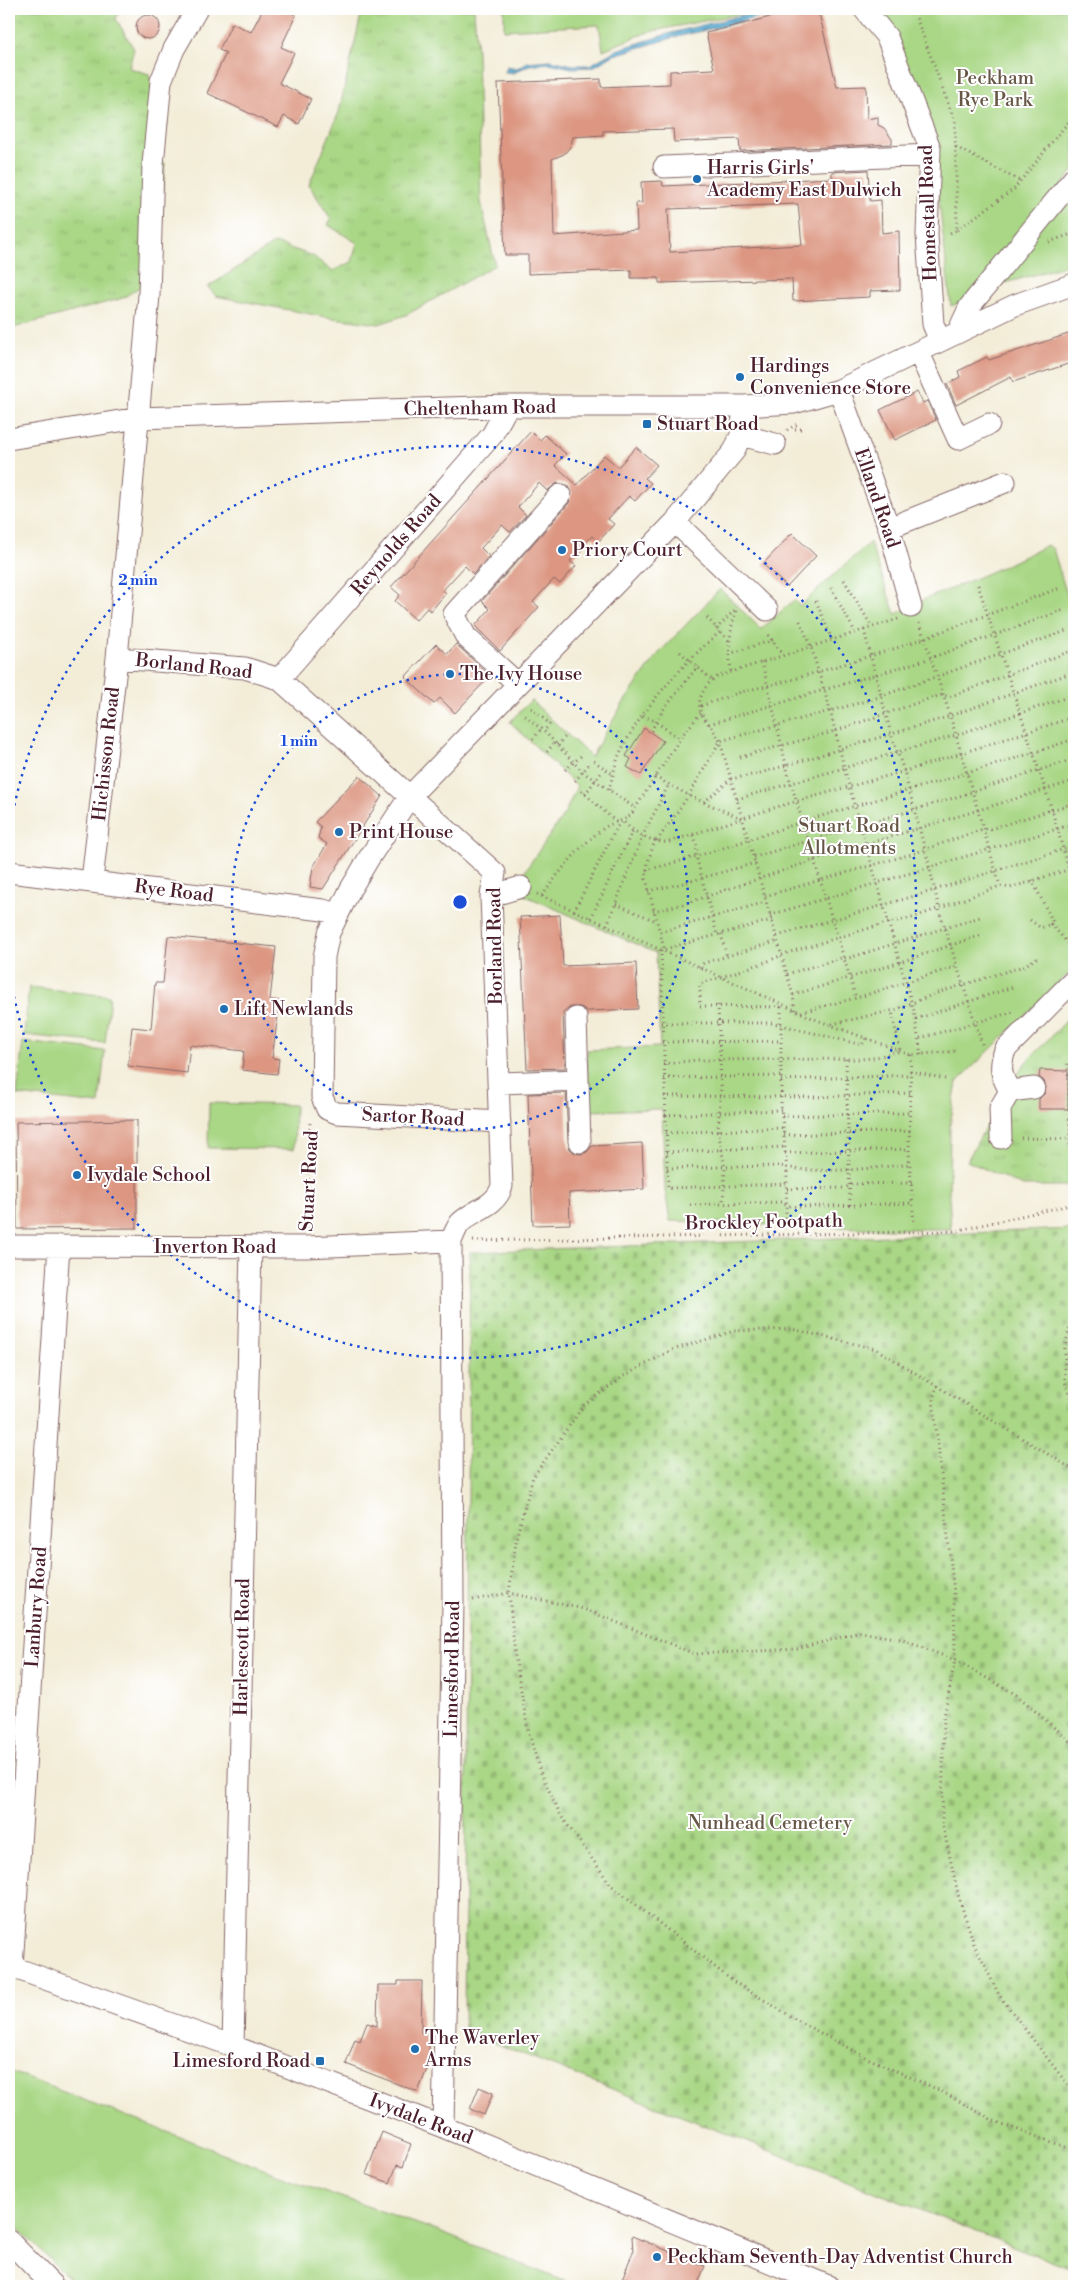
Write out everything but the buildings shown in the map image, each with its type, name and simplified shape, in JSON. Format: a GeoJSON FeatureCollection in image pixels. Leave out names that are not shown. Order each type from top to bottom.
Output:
{"type":"FeatureCollection","features":[{"type":"Feature","properties":{"kind":"street","name":"Hichisson Road"},"geometry":{"type":"LineString","coordinates":[[92,881],[117,658],[138,418],[148,295],[153,164],[162,81],[174,49],[197,9]]}},
{"type":"Feature","properties":{"kind":"street","name":"Homestall Road"},"geometry":{"type":"LineString","coordinates":[[864,9],[887,37],[930,148],[927,235],[933,324],[949,337]]}},
{"type":"Feature","properties":{"kind":"street"},"geometry":{"type":"LineString","coordinates":[[664,167],[930,155]]}},
{"type":"Feature","properties":{"kind":"street"},"geometry":{"type":"LineString","coordinates":[[949,337],[970,306],[1074,178]]}},
{"type":"Feature","properties":{"kind":"street","name":"Cheltenham Road"},"geometry":{"type":"LineString","coordinates":[[9,439],[138,418],[508,406],[744,406],[794,403],[840,390],[1015,306],[1074,284]]}},
{"type":"Feature","properties":{"kind":"street"},"geometry":{"type":"LineString","coordinates":[[919,352],[958,439],[990,424]]}},
{"type":"Feature","properties":{"kind":"street","name":"Elland Road"},"geometry":{"type":"LineString","coordinates":[[840,390],[889,528],[913,610]]}},
{"type":"Feature","properties":{"kind":"street","name":"Reynolds Road"},"geometry":{"type":"LineString","coordinates":[[279,679],[492,435],[508,406]]}},
{"type":"Feature","properties":{"kind":"street","name":"Stuart Road"},"geometry":{"type":"LineString","coordinates":[[327,1109],[322,1097],[322,987],[326,949],[329,933],[369,858],[410,796],[675,522],[734,450],[741,435],[744,406]]}},
{"type":"Feature","properties":{"kind":"street"},"geometry":{"type":"LineString","coordinates":[[741,435],[775,444]]}},
{"type":"Feature","properties":{"kind":"street"},"geometry":{"type":"LineString","coordinates":[[889,528],[1006,482]]}},
{"type":"Feature","properties":{"kind":"street"},"geometry":{"type":"LineString","coordinates":[[518,684],[466,637],[454,614],[560,495]]}},
{"type":"Feature","properties":{"kind":"street"},"geometry":{"type":"LineString","coordinates":[[675,522],[767,610]]}},
{"type":"Feature","properties":{"kind":"street","name":"Borland Road"},"geometry":{"type":"LineString","coordinates":[[117,658],[245,668],[279,679],[495,873],[491,896],[502,1186],[500,1194],[494,1201],[461,1222],[455,1231],[452,1241]]}},
{"type":"Feature","properties":{"kind":"street","name":"Rye Road"},"geometry":{"type":"LineString","coordinates":[[9,872],[323,910],[338,914]]}},
{"type":"Feature","properties":{"kind":"street"},"geometry":{"type":"LineString","coordinates":[[491,896],[520,887]]}},
{"type":"Feature","properties":{"kind":"street"},"geometry":{"type":"LineString","coordinates":[[1010,1091],[1001,1074],[1000,1064],[1004,1050],[1074,980]]}},
{"type":"Feature","properties":{"kind":"street"},"geometry":{"type":"LineString","coordinates":[[576,1018],[580,1142]]}},
{"type":"Feature","properties":{"kind":"street"},"geometry":{"type":"LineString","coordinates":[[499,1083],[578,1080]]}},
{"type":"Feature","properties":{"kind":"street"},"geometry":{"type":"LineString","coordinates":[[1010,1091],[1034,1088]]}},
{"type":"Feature","properties":{"kind":"street"},"geometry":{"type":"LineString","coordinates":[[1010,1091],[1000,1108],[1010,1138]]}},
{"type":"Feature","properties":{"kind":"street","name":"Sartor Road"},"geometry":{"type":"LineString","coordinates":[[327,1109],[337,1113],[500,1122]]}},
{"type":"Feature","properties":{"kind":"street","name":"Inverton Road"},"geometry":{"type":"LineString","coordinates":[[9,1246],[306,1247],[452,1241]]}},
{"type":"Feature","properties":{"kind":"street","name":"Limesford Road"},"geometry":{"type":"LineString","coordinates":[[443,2126],[453,1603],[452,1241]]}},
{"type":"Feature","properties":{"kind":"street","name":"Lanbury Road"},"geometry":{"type":"LineString","coordinates":[[11,1967],[59,1246]]}},
{"type":"Feature","properties":{"kind":"street","name":"Harlescott Road"},"geometry":{"type":"LineString","coordinates":[[233,2046],[252,1247]]}},
{"type":"Feature","properties":{"kind":"street","name":"Ivydale Road"},"geometry":{"type":"LineString","coordinates":[[11,1967],[233,2046],[443,2126],[828,2286]]}},
{"type":"Feature","properties":{"kind":"street"},"geometry":{"type":"LineString","coordinates":[[9,2241],[53,2286]]}},
{"type":"Feature","properties":{"kind":"path"},"geometry":{"type":"LineString","coordinates":[[957,230],[1014,188],[1074,115]]}},
{"type":"Feature","properties":{"kind":"path"},"geometry":{"type":"LineString","coordinates":[[955,146],[1020,181]]}},
{"type":"Feature","properties":{"kind":"path"},"geometry":{"type":"LineString","coordinates":[[795,428],[802,429]]}},
{"type":"Feature","properties":{"kind":"path"},"geometry":{"type":"LineString","coordinates":[[844,580],[872,627]]}},
{"type":"Feature","properties":{"kind":"path"},"geometry":{"type":"LineString","coordinates":[[978,585],[1052,810],[1069,870]]}},
{"type":"Feature","properties":{"kind":"path"},"geometry":{"type":"LineString","coordinates":[[831,588],[855,632]]}},
{"type":"Feature","properties":{"kind":"path"},"geometry":{"type":"LineString","coordinates":[[701,706],[870,656],[1060,588]]}},
{"type":"Feature","properties":{"kind":"path"},"geometry":{"type":"LineString","coordinates":[[816,601],[832,640]]}},
{"type":"Feature","properties":{"kind":"path"},"geometry":{"type":"LineString","coordinates":[[609,790],[619,756],[643,716],[738,607],[729,642],[731,671]]}},
{"type":"Feature","properties":{"kind":"path"},"geometry":{"type":"LineString","coordinates":[[795,1010],[788,974],[720,741],[701,713],[703,691],[711,679],[731,671],[864,630],[913,610],[924,637],[956,735],[1000,886]]}},
{"type":"Feature","properties":{"kind":"path"},"geometry":{"type":"LineString","coordinates":[[709,724],[876,675],[1064,610]]}},
{"type":"Feature","properties":{"kind":"path"},"geometry":{"type":"LineString","coordinates":[[707,618],[729,642]]}},
{"type":"Feature","properties":{"kind":"path"},"geometry":{"type":"LineString","coordinates":[[800,621],[811,647],[830,710],[844,769],[876,884],[916,1019],[921,1055]]}},
{"type":"Feature","properties":{"kind":"path"},"geometry":{"type":"LineString","coordinates":[[864,630],[891,734],[904,771],[939,908],[983,1047]]}},
{"type":"Feature","properties":{"kind":"path"},"geometry":{"type":"LineString","coordinates":[[787,1184],[668,1188],[661,1023],[663,950],[660,932],[648,891],[646,870],[656,840],[689,795],[720,741],[881,695],[1070,630]]}},
{"type":"Feature","properties":{"kind":"path"},"geometry":{"type":"LineString","coordinates":[[768,634],[784,655]]}},
{"type":"Feature","properties":{"kind":"path"},"geometry":{"type":"LineString","coordinates":[[729,654],[773,640]]}},
{"type":"Feature","properties":{"kind":"path"},"geometry":{"type":"LineString","coordinates":[[740,757],[835,731],[943,695],[949,697],[1071,651]]}},
{"type":"Feature","properties":{"kind":"path"},"geometry":{"type":"LineString","coordinates":[[680,652],[711,679]]}},
{"type":"Feature","properties":{"kind":"path"},"geometry":{"type":"LineString","coordinates":[[762,662],[775,725],[791,784],[856,998]]}},
{"type":"Feature","properties":{"kind":"path"},"geometry":{"type":"LineString","coordinates":[[651,731],[655,721],[698,666]]}},
{"type":"Feature","properties":{"kind":"path"},"geometry":{"type":"LineString","coordinates":[[704,802],[730,779],[757,774],[950,716],[1071,673]]}},
{"type":"Feature","properties":{"kind":"path"},"geometry":{"type":"LineString","coordinates":[[737,799],[956,735],[1074,694]]}},
{"type":"Feature","properties":{"kind":"path"},"geometry":{"type":"LineString","coordinates":[[531,708],[550,724],[533,739]]}},
{"type":"Feature","properties":{"kind":"path"},"geometry":{"type":"LineString","coordinates":[[574,911],[617,827],[635,808],[680,739],[701,713]]}},
{"type":"Feature","properties":{"kind":"path"},"geometry":{"type":"LineString","coordinates":[[525,716],[543,730],[583,772],[635,808]]}},
{"type":"Feature","properties":{"kind":"path"},"geometry":{"type":"LineString","coordinates":[[643,716],[655,721],[680,739]]}},
{"type":"Feature","properties":{"kind":"path"},"geometry":{"type":"LineString","coordinates":[[623,821],[632,830],[643,835],[656,840],[670,842],[796,801],[961,754],[1074,717]]}},
{"type":"Feature","properties":{"kind":"path"},"geometry":{"type":"LineString","coordinates":[[547,752],[564,737]]}},
{"type":"Feature","properties":{"kind":"path"},"geometry":{"type":"LineString","coordinates":[[646,870],[1074,740]]}},
{"type":"Feature","properties":{"kind":"path"},"geometry":{"type":"LineString","coordinates":[[566,770],[582,755]]}},
{"type":"Feature","properties":{"kind":"path"},"geometry":{"type":"LineString","coordinates":[[754,858],[1074,759]]}},
{"type":"Feature","properties":{"kind":"path"},"geometry":{"type":"LineString","coordinates":[[575,781],[593,762],[603,770],[614,775]]}},
{"type":"Feature","properties":{"kind":"path"},"geometry":{"type":"LineString","coordinates":[[603,770],[584,792],[616,822]]}},
{"type":"Feature","properties":{"kind":"path"},"geometry":{"type":"LineString","coordinates":[[656,777],[689,795],[744,819]]}},
{"type":"Feature","properties":{"kind":"path"},"geometry":{"type":"LineString","coordinates":[[653,911],[707,896],[814,860],[1074,781]]}},
{"type":"Feature","properties":{"kind":"path"},"geometry":{"type":"LineString","coordinates":[[607,925],[643,835],[669,784]]}},
{"type":"Feature","properties":{"kind":"path"},"geometry":{"type":"LineString","coordinates":[[765,896],[872,866],[983,829],[1074,803]]}},
{"type":"Feature","properties":{"kind":"path"},"geometry":{"type":"LineString","coordinates":[[542,896],[555,877],[584,845],[598,833],[616,822],[623,821]]}},
{"type":"Feature","properties":{"kind":"path"},"geometry":{"type":"LineString","coordinates":[[770,915],[826,900],[1074,824]]}},
{"type":"Feature","properties":{"kind":"path"},"geometry":{"type":"LineString","coordinates":[[591,918],[632,830]]}},
{"type":"Feature","properties":{"kind":"path"},"geometry":{"type":"LineString","coordinates":[[693,835],[696,856],[711,917],[728,957]]}},
{"type":"Feature","properties":{"kind":"path"},"geometry":{"type":"LineString","coordinates":[[776,936],[935,890],[1074,846]]}},
{"type":"Feature","properties":{"kind":"path"},"geometry":{"type":"LineString","coordinates":[[648,891],[755,863]]}},
{"type":"Feature","properties":{"kind":"path"},"geometry":{"type":"LineString","coordinates":[[781,1006],[700,1006],[699,986],[702,982],[782,955],[888,923],[912,918],[1000,886],[1010,888],[1074,868]]}},
{"type":"Feature","properties":{"kind":"path"},"geometry":{"type":"LineString","coordinates":[[1032,880],[1052,920],[1053,923],[1051,924]]}},
{"type":"Feature","properties":{"kind":"path"},"geometry":{"type":"LineString","coordinates":[[520,887],[663,950],[781,1006],[900,1051],[911,1055],[957,1051]]}},
{"type":"Feature","properties":{"kind":"path"},"geometry":{"type":"LineString","coordinates":[[660,932],[766,902]]}},
{"type":"Feature","properties":{"kind":"path"},"geometry":{"type":"LineString","coordinates":[[616,904],[656,922]]}},
{"type":"Feature","properties":{"kind":"path"},"geometry":{"type":"LineString","coordinates":[[788,974],[980,917]]}},
{"type":"Feature","properties":{"kind":"path"},"geometry":{"type":"LineString","coordinates":[[663,950],[772,920]]}},
{"type":"Feature","properties":{"kind":"path"},"geometry":{"type":"LineString","coordinates":[[1030,920],[1041,928],[1051,924]]}},
{"type":"Feature","properties":{"kind":"path"},"geometry":{"type":"LineString","coordinates":[[1051,924],[1074,950]]}},
{"type":"Feature","properties":{"kind":"path"},"geometry":{"type":"LineString","coordinates":[[793,994],[849,979],[982,935]]}},
{"type":"Feature","properties":{"kind":"path"},"geometry":{"type":"LineString","coordinates":[[698,968],[704,963],[778,941]]}},
{"type":"Feature","properties":{"kind":"path"},"geometry":{"type":"LineString","coordinates":[[831,1025],[892,1011],[962,985],[1024,966],[1040,956]]}},
{"type":"Feature","properties":{"kind":"path"},"geometry":{"type":"LineString","coordinates":[[801,1012],[856,998],[958,966]]}},
{"type":"Feature","properties":{"kind":"path"},"geometry":{"type":"LineString","coordinates":[[916,1019],[1013,987]]}},
{"type":"Feature","properties":{"kind":"path"},"geometry":{"type":"LineString","coordinates":[[718,1005],[721,1060],[718,1113],[725,1169],[722,1204]]}},
{"type":"Feature","properties":{"kind":"path"},"geometry":{"type":"LineString","coordinates":[[781,1006],[780,1059],[787,1184],[786,1218]]}},
{"type":"Feature","properties":{"kind":"path"},"geometry":{"type":"LineString","coordinates":[[920,1038],[1018,1010]]}},
{"type":"Feature","properties":{"kind":"path"},"geometry":{"type":"LineString","coordinates":[[892,1011],[900,1051]]}},
{"type":"Feature","properties":{"kind":"path"},"geometry":{"type":"LineString","coordinates":[[661,1023],[773,1023],[862,1045],[866,1038]]}},
{"type":"Feature","properties":{"kind":"path"},"geometry":{"type":"LineString","coordinates":[[662,1042],[780,1041]]}},
{"type":"Feature","properties":{"kind":"path"},"geometry":{"type":"LineString","coordinates":[[663,1064],[697,1060],[873,1058],[900,1051]]}},
{"type":"Feature","properties":{"kind":"path"},"geometry":{"type":"LineString","coordinates":[[911,1055],[909,1149],[914,1224]]}},
{"type":"Feature","properties":{"kind":"path"},"geometry":{"type":"LineString","coordinates":[[1074,1056],[1068,1063],[1070,1144],[1074,1144]]}},
{"type":"Feature","properties":{"kind":"path"},"geometry":{"type":"LineString","coordinates":[[846,1059],[850,1205]]}},
{"type":"Feature","properties":{"kind":"path"},"geometry":{"type":"LineString","coordinates":[[664,1078],[846,1078],[910,1073],[945,1079]]}},
{"type":"Feature","properties":{"kind":"path"},"geometry":{"type":"LineString","coordinates":[[664,1096],[781,1097],[910,1093]]}},
{"type":"Feature","properties":{"kind":"path","name":"Stuart Road"},"geometry":{"type":"LineString","coordinates":[[306,1247],[310,1124],[327,1109]]}},
{"type":"Feature","properties":{"kind":"path"},"geometry":{"type":"LineString","coordinates":[[665,1115],[782,1110]]}},
{"type":"Feature","properties":{"kind":"path"},"geometry":{"type":"LineString","coordinates":[[782,1116],[910,1113]]}},
{"type":"Feature","properties":{"kind":"path"},"geometry":{"type":"LineString","coordinates":[[666,1133],[783,1128]]}},
{"type":"Feature","properties":{"kind":"path"},"geometry":{"type":"LineString","coordinates":[[784,1135],[910,1131]]}},
{"type":"Feature","properties":{"kind":"path"},"geometry":{"type":"LineString","coordinates":[[1010,1138],[1070,1139]]}},
{"type":"Feature","properties":{"kind":"path"},"geometry":{"type":"LineString","coordinates":[[667,1152],[785,1147]]}},
{"type":"Feature","properties":{"kind":"path"},"geometry":{"type":"LineString","coordinates":[[785,1153],[909,1149]]}},
{"type":"Feature","properties":{"kind":"path"},"geometry":{"type":"LineString","coordinates":[[1074,1156],[1070,1156],[1071,1179],[1074,1178]]}},
{"type":"Feature","properties":{"kind":"path"},"geometry":{"type":"LineString","coordinates":[[667,1168],[786,1167],[795,1169],[910,1164]]}},
{"type":"Feature","properties":{"kind":"path"},"geometry":{"type":"LineString","coordinates":[[787,1189],[845,1188],[849,1185],[912,1183]]}},
{"type":"Feature","properties":{"kind":"path"},"geometry":{"type":"LineString","coordinates":[[690,1205],[786,1204],[800,1206],[913,1203]]}},
{"type":"Feature","properties":{"kind":"path","name":"Brockley Footpath"},"geometry":{"type":"LineString","coordinates":[[452,1241],[955,1231],[1074,1204]]}},
{"type":"Feature","properties":{"kind":"path"},"geometry":{"type":"LineString","coordinates":[[1074,1309],[1065,1347],[1065,1382],[1074,1408]]}},
{"type":"Feature","properties":{"kind":"path"},"geometry":{"type":"LineString","coordinates":[[1074,1470],[876,1349],[792,1329],[734,1331],[672,1350],[624,1376],[584,1406],[533,1477],[516,1535],[509,1593],[515,1656],[528,1730],[540,1771],[561,1816],[611,1885],[734,1982],[802,2023],[863,2056],[941,2091],[994,2121],[1074,2150]]}},
{"type":"Feature","properties":{"kind":"path"},"geometry":{"type":"LineString","coordinates":[[936,1385],[933,1399],[954,1593],[955,1660],[944,1717],[942,1822],[959,1898],[974,1944],[999,1995],[1074,2093]]}},
{"type":"Feature","properties":{"kind":"path"},"geometry":{"type":"LineString","coordinates":[[453,1603],[509,1593],[584,1609],[695,1654],[797,1649],[860,1632],[900,1639],[955,1660],[1017,1695],[1074,1745]]}},
{"type":"Feature","properties":{"kind":"green space"},"geometry":{"type":"Polygon","coordinates":[[[9,9],[120,9],[116,19],[134,49],[129,68],[149,74],[152,86],[153,164],[165,163],[158,275],[123,298],[9,329],[9,9]]]}},
{"type":"Feature","properties":{"kind":"green space"},"geometry":{"type":"Polygon","coordinates":[[[341,9],[474,9],[481,202],[495,265],[406,315],[379,324],[326,317],[216,296],[208,287],[275,243],[313,256],[332,271],[352,262],[357,243],[328,225],[331,219],[309,185],[339,112],[361,15],[341,9]]]}},
{"type":"Feature","properties":{"kind":"green space"},"geometry":{"type":"Polygon","coordinates":[[[504,9],[754,9],[755,11],[648,32],[603,50],[599,25],[504,30],[504,9]]]}},
{"type":"Feature","properties":{"kind":"green space","name":"Peckham Rye Park"},"geometry":{"type":"Polygon","coordinates":[[[867,9],[1074,9],[1074,170],[970,299],[951,306],[933,148],[867,9]]]}},
{"type":"Feature","properties":{"kind":"green space"},"geometry":{"type":"Polygon","coordinates":[[[1074,181],[1074,263],[989,288],[1074,181]]]}},
{"type":"Feature","properties":{"kind":"green space","name":"Stuart Road Allotments"},"geometry":{"type":"Polygon","coordinates":[[[870,542],[895,614],[1047,545],[1053,549],[1074,618],[1074,968],[957,1082],[950,1126],[949,1195],[951,1229],[891,1229],[670,1221],[665,1190],[662,1109],[589,1111],[587,1050],[660,1047],[656,953],[517,892],[518,881],[565,813],[577,786],[510,722],[531,700],[591,757],[624,702],[659,653],[720,589],[761,629],[794,600],[800,606],[870,542]]]}},
{"type":"Feature","properties":{"kind":"green space"},"geometry":{"type":"Polygon","coordinates":[[[29,987],[110,996],[105,1043],[24,1035],[29,987]]]}},
{"type":"Feature","properties":{"kind":"green space"},"geometry":{"type":"Polygon","coordinates":[[[1074,1013],[1074,1186],[1023,1186],[967,1161],[999,1103],[1026,1062],[1074,1013]]]}},
{"type":"Feature","properties":{"kind":"green space"},"geometry":{"type":"Polygon","coordinates":[[[23,1042],[105,1051],[99,1104],[17,1095],[23,1042]]]}},
{"type":"Feature","properties":{"kind":"green space"},"geometry":{"type":"Polygon","coordinates":[[[209,1103],[295,1105],[294,1149],[208,1148],[209,1103]]]}},
{"type":"Feature","properties":{"kind":"green space","name":"Nunhead Cemetery"},"geometry":{"type":"Polygon","coordinates":[[[1074,1229],[1074,2270],[464,2031],[470,1252],[1074,1229]]]}},
{"type":"Feature","properties":{"kind":"green space"},"geometry":{"type":"Polygon","coordinates":[[[9,2071],[284,2177],[429,2228],[577,2286],[77,2286],[9,2220],[9,2071]]]}},
{"type":"Feature","properties":{"kind":"water"},"geometry":{"type":"Polygon","coordinates":[[[767,9],[794,9],[672,38],[614,55],[593,67],[572,68],[550,63],[529,65],[514,73],[505,72],[507,66],[517,68],[527,62],[550,60],[573,65],[590,65],[616,50],[671,33],[767,9]]]}},
{"type":"Feature","properties":{"kind":"place","name":"Harris Girls' Academy East Dulwich"},"geometry":{"type":"Point","coordinates":[697,179]}},
{"type":"Feature","properties":{"kind":"place","name":"Hardings Convenience Store"},"geometry":{"type":"Point","coordinates":[740,377]}},
{"type":"Feature","properties":{"kind":"place","name":"Stuart Road"},"geometry":{"type":"Point","coordinates":[647,424]}},
{"type":"Feature","properties":{"kind":"place","name":"Priory Court"},"geometry":{"type":"Point","coordinates":[562,550]}},
{"type":"Feature","properties":{"kind":"place","name":"The Ivy House"},"geometry":{"type":"Point","coordinates":[450,674]}},
{"type":"Feature","properties":{"kind":"place","name":"Print House"},"geometry":{"type":"Point","coordinates":[339,832]}},
{"type":"Feature","properties":{"kind":"place","name":"Lift Newlands"},"geometry":{"type":"Point","coordinates":[224,1009]}},
{"type":"Feature","properties":{"kind":"place","name":"Ivydale School"},"geometry":{"type":"Point","coordinates":[77,1175]}},
{"type":"Feature","properties":{"kind":"place","name":"The Waverley Arms"},"geometry":{"type":"Point","coordinates":[415,2049]}},
{"type":"Feature","properties":{"kind":"place","name":"Limesford Road"},"geometry":{"type":"Point","coordinates":[320,2061]}},
{"type":"Feature","properties":{"kind":"place","name":"Peckham Seventh-Day Adventist Church"},"geometry":{"type":"Point","coordinates":[657,2257]}}]}
